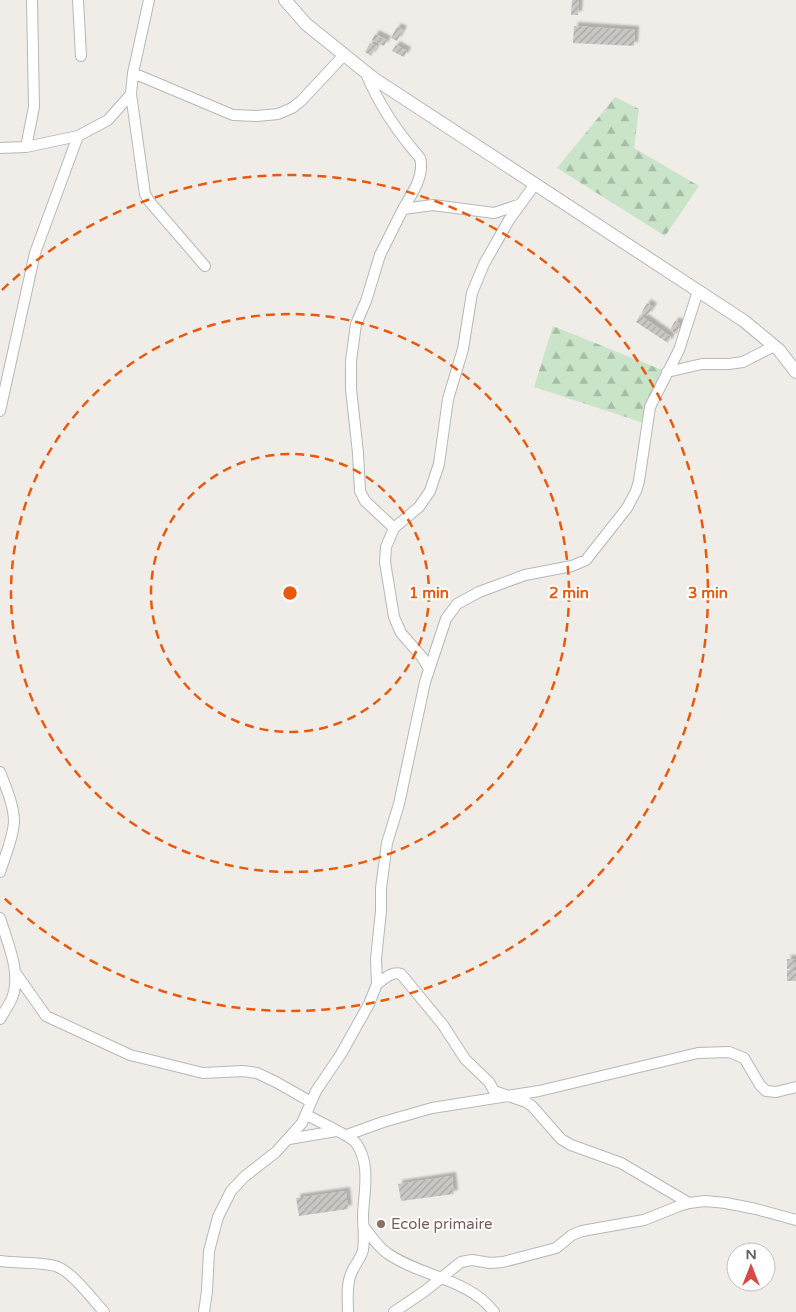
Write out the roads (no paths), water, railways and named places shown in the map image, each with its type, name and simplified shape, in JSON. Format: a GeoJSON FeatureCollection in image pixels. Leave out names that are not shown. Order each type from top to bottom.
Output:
{"type":"FeatureCollection","features":[{"type":"Feature","properties":{"kind":"street"},"geometry":{"type":"LineString","coordinates":[[26,147],[34,107],[32,0]]}},
{"type":"Feature","properties":{"kind":"street"},"geometry":{"type":"LineString","coordinates":[[78,0],[81,56]]}},
{"type":"Feature","properties":{"kind":"street"},"geometry":{"type":"LineString","coordinates":[[149,0],[133,74],[132,94],[145,194],[205,266]]}},
{"type":"Feature","properties":{"kind":"street"},"geometry":{"type":"LineString","coordinates":[[285,0],[306,24],[365,71],[744,320],[774,346],[796,372]]}},
{"type":"Feature","properties":{"kind":"street"},"geometry":{"type":"LineString","coordinates":[[133,74],[233,115],[264,116],[278,114],[292,108],[301,101],[344,55]]}},
{"type":"Feature","properties":{"kind":"street"},"geometry":{"type":"LineString","coordinates":[[365,71],[375,96],[387,116],[420,158],[422,164],[416,185],[380,255],[366,301],[356,324],[351,361],[350,389],[358,453],[360,491],[365,501],[394,528]]}},
{"type":"Feature","properties":{"kind":"street"},"geometry":{"type":"LineString","coordinates":[[0,148],[26,147],[78,136],[108,120],[132,94]]}},
{"type":"Feature","properties":{"kind":"street"},"geometry":{"type":"LineString","coordinates":[[0,411],[35,253],[78,136]]}},
{"type":"Feature","properties":{"kind":"street"},"geometry":{"type":"LineString","coordinates":[[429,669],[422,657],[401,633],[394,617],[385,562],[386,547],[394,528],[419,507],[430,490],[439,464],[448,399],[463,349],[472,293],[484,264],[509,220],[535,184]]}},
{"type":"Feature","properties":{"kind":"street"},"geometry":{"type":"LineString","coordinates":[[403,209],[433,205],[494,213],[521,204]]}},
{"type":"Feature","properties":{"kind":"street"},"geometry":{"type":"LineString","coordinates":[[204,1312],[208,1291],[209,1251],[218,1217],[231,1191],[244,1177],[276,1152],[289,1139],[307,1115],[316,1091],[341,1054],[368,1004],[376,984],[381,888],[387,843],[403,788],[429,669],[446,619],[457,604],[479,592],[525,575],[572,566],[586,560],[627,508],[636,491],[650,407],[679,350],[698,291]]}},
{"type":"Feature","properties":{"kind":"street"},"geometry":{"type":"LineString","coordinates":[[667,372],[702,364],[743,362],[774,346]]}},
{"type":"Feature","properties":{"kind":"street"},"geometry":{"type":"LineString","coordinates":[[0,772],[12,807],[14,821],[13,832],[0,872]]}},
{"type":"Feature","properties":{"kind":"street"},"geometry":{"type":"LineString","coordinates":[[0,918],[15,972],[12,998],[0,1019]]}},
{"type":"Feature","properties":{"kind":"street"},"geometry":{"type":"LineString","coordinates":[[15,972],[46,1016],[130,1055],[203,1073],[243,1071],[258,1074],[311,1102]]}},
{"type":"Feature","properties":{"kind":"street"},"geometry":{"type":"LineString","coordinates":[[376,984],[392,974],[401,974],[443,1025],[465,1059],[490,1082],[494,1091],[511,1096],[532,1106],[562,1139],[571,1145],[621,1163],[658,1184],[669,1193],[689,1203]]}},
{"type":"Feature","properties":{"kind":"street"},"geometry":{"type":"LineString","coordinates":[[347,1135],[432,1108],[553,1088],[698,1053],[729,1052],[744,1058],[760,1085],[766,1091],[776,1092],[796,1087]]}},
{"type":"Feature","properties":{"kind":"street"},"geometry":{"type":"LineString","coordinates":[[307,1115],[347,1135],[356,1143],[365,1170],[366,1184],[362,1251],[350,1278],[348,1312]]}},
{"type":"Feature","properties":{"kind":"street"},"geometry":{"type":"LineString","coordinates":[[289,1139],[336,1131]]}},
{"type":"Feature","properties":{"kind":"street"},"geometry":{"type":"LineString","coordinates":[[394,1312],[442,1279],[461,1262],[472,1260],[490,1263],[503,1262],[556,1248],[572,1235],[582,1231],[644,1220],[689,1203],[705,1201],[726,1203],[796,1220]]}},
{"type":"Feature","properties":{"kind":"street"},"geometry":{"type":"LineString","coordinates":[[364,1227],[387,1253],[418,1269],[466,1287],[482,1298],[494,1312]]}},
{"type":"Feature","properties":{"kind":"street"},"geometry":{"type":"LineString","coordinates":[[0,1261],[15,1264],[42,1264],[61,1268],[104,1312]]}},
{"type":"Feature","properties":{"kind":"place","name":"Ecole primaire"},"geometry":{"type":"Point","coordinates":[381,1224]}}]}
